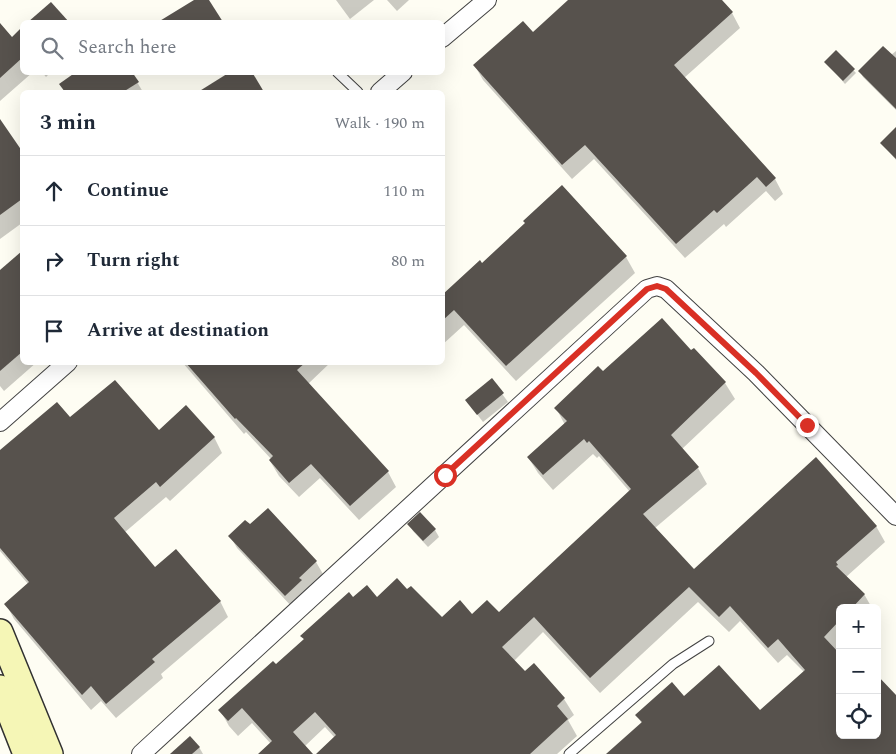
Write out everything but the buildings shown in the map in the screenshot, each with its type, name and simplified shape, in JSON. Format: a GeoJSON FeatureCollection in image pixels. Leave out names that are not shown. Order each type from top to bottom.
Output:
{"type":"FeatureCollection","features":[{"type":"Feature","properties":{"kind":"street"},"geometry":{"type":"LineString","coordinates":[[445,35],[486,0]]}},
{"type":"Feature","properties":{"kind":"street"},"geometry":{"type":"LineString","coordinates":[[382,90],[400,75]]}},
{"type":"Feature","properties":{"kind":"street"},"geometry":{"type":"LineString","coordinates":[[141,754],[647,289],[657,286],[666,289],[756,373],[896,516]]}},
{"type":"Feature","properties":{"kind":"street"},"geometry":{"type":"LineString","coordinates":[[0,422],[65,365]]}},
{"type":"Feature","properties":{"kind":"street"},"geometry":{"type":"LineString","coordinates":[[0,632],[50,754]]}},
{"type":"Feature","properties":{"kind":"street"},"geometry":{"type":"LineString","coordinates":[[0,688],[26,754]]}},
{"type":"Feature","properties":{"kind":"lane"},"geometry":{"type":"LineString","coordinates":[[340,75],[356,90]]}},
{"type":"Feature","properties":{"kind":"lane"},"geometry":{"type":"LineString","coordinates":[[569,754],[673,664],[708,641]]}},
{"type":"Feature","properties":{"kind":"route"},"geometry":{"type":"LineString","coordinates":[[445,475],[647,289],[657,286],[666,289],[756,373],[807,425]]}}]}
